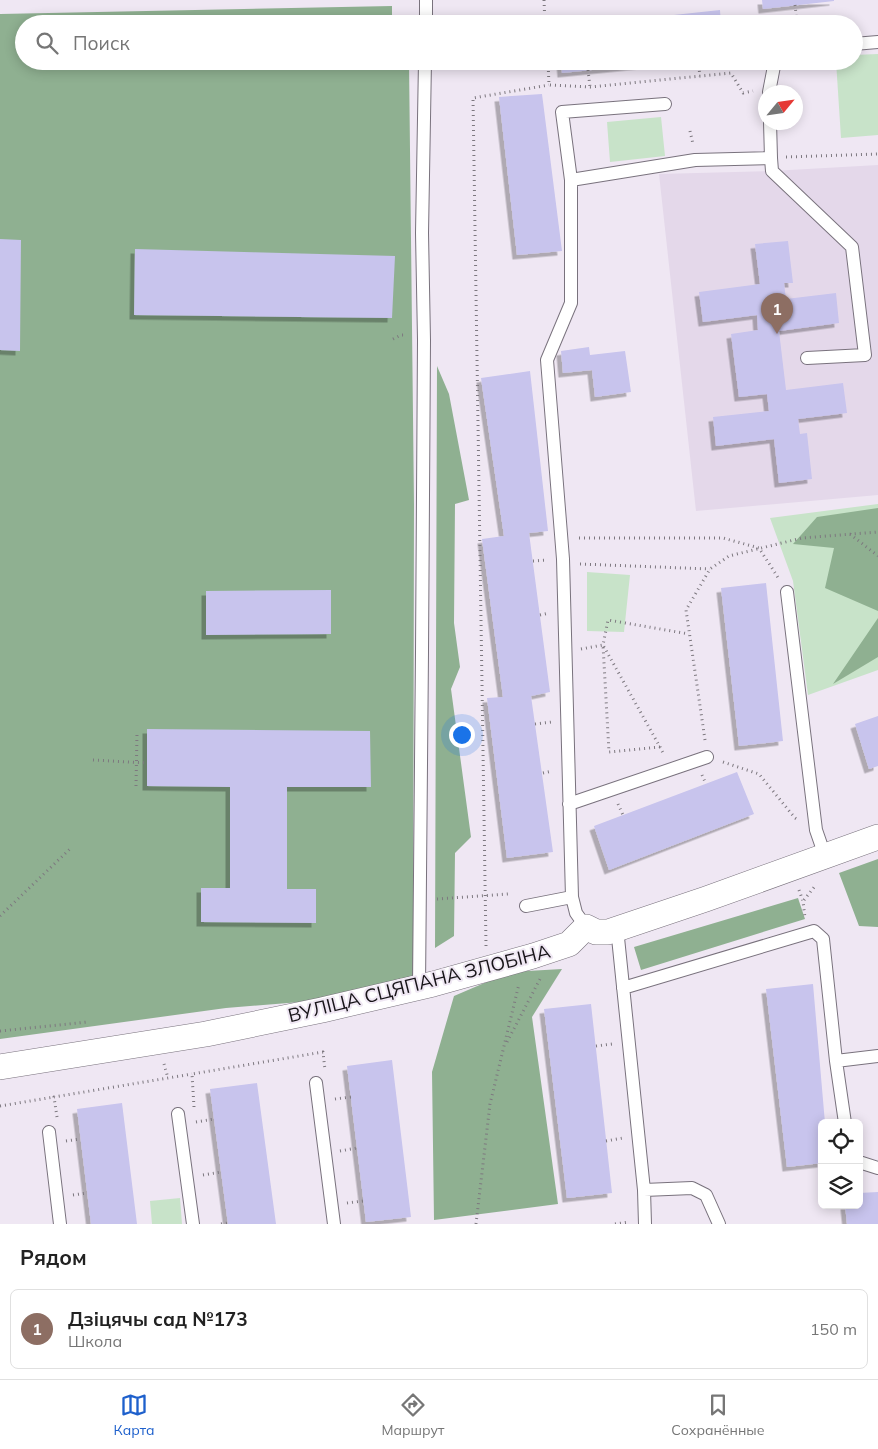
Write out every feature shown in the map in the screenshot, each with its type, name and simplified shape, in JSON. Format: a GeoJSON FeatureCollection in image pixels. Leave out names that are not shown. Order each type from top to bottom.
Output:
{"type":"FeatureCollection","features":[{"type":"Feature","properties":{"kind":"street"},"geometry":{"type":"LineString","coordinates":[[586,927],[596,932],[608,932],[878,837]]}},
{"type":"Feature","properties":{"kind":"street","name":"ВУЛІЦА СЦЯПАНА ЗЛОБІНА"},"geometry":{"type":"LineString","coordinates":[[0,1066],[206,1034],[322,1010],[419,987],[526,958],[569,944],[586,927]]}},
{"type":"Feature","properties":{"kind":"lane"},"geometry":{"type":"LineString","coordinates":[[426,0],[426,15]]}},
{"type":"Feature","properties":{"kind":"lane"},"geometry":{"type":"LineString","coordinates":[[863,43],[878,42]]}},
{"type":"Feature","properties":{"kind":"lane"},"geometry":{"type":"LineString","coordinates":[[419,987],[424,340],[422,233],[425,70]]}},
{"type":"Feature","properties":{"kind":"lane"},"geometry":{"type":"LineString","coordinates":[[770,85],[773,70]]}},
{"type":"Feature","properties":{"kind":"lane"},"geometry":{"type":"LineString","coordinates":[[586,927],[576,913],[572,897],[563,559],[547,360],[571,303],[571,180],[562,112],[665,104]]}},
{"type":"Feature","properties":{"kind":"lane"},"geometry":{"type":"LineString","coordinates":[[770,130],[772,170],[852,247],[865,355],[807,358]]}},
{"type":"Feature","properties":{"kind":"lane"},"geometry":{"type":"LineString","coordinates":[[571,180],[696,160],[771,158]]}},
{"type":"Feature","properties":{"kind":"lane"},"geometry":{"type":"LineString","coordinates":[[787,592],[816,830],[825,856]]}},
{"type":"Feature","properties":{"kind":"lane"},"geometry":{"type":"LineString","coordinates":[[569,804],[706,757]]}},
{"type":"Feature","properties":{"kind":"lane"},"geometry":{"type":"LineString","coordinates":[[526,906],[572,897]]}},
{"type":"Feature","properties":{"kind":"lane"},"geometry":{"type":"LineString","coordinates":[[617,928],[644,1190],[645,1224]]}},
{"type":"Feature","properties":{"kind":"lane"},"geometry":{"type":"LineString","coordinates":[[623,988],[814,931],[823,939],[836,1061],[844,1119]]}},
{"type":"Feature","properties":{"kind":"lane"},"geometry":{"type":"LineString","coordinates":[[836,1061],[878,1056]]}},
{"type":"Feature","properties":{"kind":"lane"},"geometry":{"type":"LineString","coordinates":[[316,1083],[334,1224]]}},
{"type":"Feature","properties":{"kind":"lane"},"geometry":{"type":"LineString","coordinates":[[178,1114],[193,1224]]}},
{"type":"Feature","properties":{"kind":"lane"},"geometry":{"type":"LineString","coordinates":[[54,1128],[60,1224]]}},
{"type":"Feature","properties":{"kind":"lane"},"geometry":{"type":"LineString","coordinates":[[863,1163],[878,1168]]}},
{"type":"Feature","properties":{"kind":"lane"},"geometry":{"type":"LineString","coordinates":[[644,1190],[692,1188],[706,1195],[720,1224]]}},
{"type":"Feature","properties":{"kind":"path"},"geometry":{"type":"LineString","coordinates":[[544,0],[545,15]]}},
{"type":"Feature","properties":{"kind":"path"},"geometry":{"type":"LineString","coordinates":[[795,5],[796,15]]}},
{"type":"Feature","properties":{"kind":"path"},"geometry":{"type":"LineString","coordinates":[[548,70],[549,85]]}},
{"type":"Feature","properties":{"kind":"path"},"geometry":{"type":"LineString","coordinates":[[588,70],[590,87]]}},
{"type":"Feature","properties":{"kind":"path"},"geometry":{"type":"LineString","coordinates":[[699,70],[700,76]]}},
{"type":"Feature","properties":{"kind":"path"},"geometry":{"type":"LineString","coordinates":[[487,969],[473,98],[549,85],[590,87],[731,73],[743,92]]}},
{"type":"Feature","properties":{"kind":"path"},"geometry":{"type":"LineString","coordinates":[[690,131],[692,142]]}},
{"type":"Feature","properties":{"kind":"path"},"geometry":{"type":"LineString","coordinates":[[771,158],[878,154]]}},
{"type":"Feature","properties":{"kind":"path"},"geometry":{"type":"LineString","coordinates":[[816,830],[795,818],[759,774],[706,757],[686,610],[710,569],[730,556],[802,538],[878,532]]}},
{"type":"Feature","properties":{"kind":"path"},"geometry":{"type":"LineString","coordinates":[[850,534],[878,556]]}},
{"type":"Feature","properties":{"kind":"path"},"geometry":{"type":"LineString","coordinates":[[561,536],[583,538],[723,538],[759,548],[787,592]]}},
{"type":"Feature","properties":{"kind":"path"},"geometry":{"type":"LineString","coordinates":[[563,559],[576,564],[710,569]]}},
{"type":"Feature","properties":{"kind":"path"},"geometry":{"type":"LineString","coordinates":[[660,747],[609,752],[603,645],[608,620],[689,634]]}},
{"type":"Feature","properties":{"kind":"path"},"geometry":{"type":"LineString","coordinates":[[603,645],[671,769]]}},
{"type":"Feature","properties":{"kind":"path"},"geometry":{"type":"LineString","coordinates":[[535,724],[559,721]]}},
{"type":"Feature","properties":{"kind":"path"},"geometry":{"type":"LineString","coordinates":[[136,786],[137,733]]}},
{"type":"Feature","properties":{"kind":"path"},"geometry":{"type":"LineString","coordinates":[[93,760],[147,763]]}},
{"type":"Feature","properties":{"kind":"path"},"geometry":{"type":"LineString","coordinates":[[0,916],[72,847]]}},
{"type":"Feature","properties":{"kind":"path"},"geometry":{"type":"LineString","coordinates":[[791,868],[803,901],[804,933]]}},
{"type":"Feature","properties":{"kind":"path"},"geometry":{"type":"LineString","coordinates":[[419,900],[486,897],[508,894]]}},
{"type":"Feature","properties":{"kind":"path"},"geometry":{"type":"LineString","coordinates":[[504,1047],[556,948]]}},
{"type":"Feature","properties":{"kind":"path"},"geometry":{"type":"LineString","coordinates":[[476,1224],[490,1104],[526,958]]}},
{"type":"Feature","properties":{"kind":"path"},"geometry":{"type":"LineString","coordinates":[[0,1031],[88,1022]]}},
{"type":"Feature","properties":{"kind":"path"},"geometry":{"type":"LineString","coordinates":[[596,1046],[619,1043]]}},
{"type":"Feature","properties":{"kind":"path"},"geometry":{"type":"LineString","coordinates":[[0,1106],[323,1052],[325,1071]]}},
{"type":"Feature","properties":{"kind":"path"},"geometry":{"type":"LineString","coordinates":[[192,1074],[196,1122],[214,1119]]}},
{"type":"Feature","properties":{"kind":"path"},"geometry":{"type":"LineString","coordinates":[[328,1100],[351,1097]]}},
{"type":"Feature","properties":{"kind":"path"},"geometry":{"type":"LineString","coordinates":[[54,1098],[54,1128]]}},
{"type":"Feature","properties":{"kind":"path"},"geometry":{"type":"LineString","coordinates":[[606,1141],[629,1138]]}},
{"type":"Feature","properties":{"kind":"path"},"geometry":{"type":"LineString","coordinates":[[61,1142],[80,1139]]}},
{"type":"Feature","properties":{"kind":"path"},"geometry":{"type":"LineString","coordinates":[[336,1151],[357,1148]]}},
{"type":"Feature","properties":{"kind":"path"},"geometry":{"type":"LineString","coordinates":[[204,1175],[221,1172]]}},
{"type":"Feature","properties":{"kind":"path"},"geometry":{"type":"LineString","coordinates":[[67,1196],[87,1193]]}},
{"type":"Feature","properties":{"kind":"path"},"geometry":{"type":"LineString","coordinates":[[343,1204],[363,1201]]}},
{"type":"Feature","properties":{"kind":"path"},"geometry":{"type":"LineString","coordinates":[[221,1224],[228,1223]]}},
{"type":"Feature","properties":{"kind":"shaded area"},"geometry":{"type":"Polygon","coordinates":[[[878,165],[878,495],[696,511],[659,174],[772,171],[878,165]]]}},
{"type":"Feature","properties":{"kind":"green space"},"geometry":{"type":"Polygon","coordinates":[[[392,6],[392,15],[15,15],[15,70],[409,70],[414,504],[413,983],[350,998],[226,1008],[0,1039],[0,14],[392,6]]]}},
{"type":"Feature","properties":{"kind":"green space"},"geometry":{"type":"Polygon","coordinates":[[[878,54],[878,135],[841,138],[837,70],[863,70],[863,55],[878,54]]]}},
{"type":"Feature","properties":{"kind":"green space"},"geometry":{"type":"Polygon","coordinates":[[[661,117],[665,156],[610,162],[607,122],[661,117]]]}},
{"type":"Feature","properties":{"kind":"green space"},"geometry":{"type":"Polygon","coordinates":[[[437,366],[449,394],[469,500],[455,504],[454,623],[460,667],[451,689],[471,837],[455,853],[454,936],[435,948],[437,366]]]}},
{"type":"Feature","properties":{"kind":"green space"},"geometry":{"type":"Polygon","coordinates":[[[878,504],[878,670],[808,695],[793,581],[770,518],[878,504]]]}},
{"type":"Feature","properties":{"kind":"green space"},"geometry":{"type":"Polygon","coordinates":[[[878,508],[878,611],[825,588],[834,548],[793,544],[817,517],[878,508]]]}},
{"type":"Feature","properties":{"kind":"green space"},"geometry":{"type":"Polygon","coordinates":[[[587,572],[630,575],[624,632],[587,631],[587,572]]]}},
{"type":"Feature","properties":{"kind":"green space"},"geometry":{"type":"Polygon","coordinates":[[[878,618],[878,657],[833,684],[878,618]]]}},
{"type":"Feature","properties":{"kind":"green space"},"geometry":{"type":"Polygon","coordinates":[[[878,859],[878,927],[859,926],[839,873],[878,859]]]}},
{"type":"Feature","properties":{"kind":"green space"},"geometry":{"type":"Polygon","coordinates":[[[798,898],[805,919],[641,970],[634,947],[798,898]]]}},
{"type":"Feature","properties":{"kind":"green space"},"geometry":{"type":"Polygon","coordinates":[[[562,969],[532,1017],[558,1204],[434,1220],[432,1072],[454,996],[510,972],[562,969]]]}},
{"type":"Feature","properties":{"kind":"green space"},"geometry":{"type":"Polygon","coordinates":[[[180,1198],[182,1224],[152,1224],[150,1201],[180,1198]]]}},
{"type":"Feature","properties":{"kind":"building"},"geometry":{"type":"Polygon","coordinates":[[[762,0],[834,0],[834,1],[763,9],[762,0]]]}},
{"type":"Feature","properties":{"kind":"building"},"geometry":{"type":"Polygon","coordinates":[[[720,10],[720,15],[674,15],[720,10]]]}},
{"type":"Feature","properties":{"kind":"building"},"geometry":{"type":"Polygon","coordinates":[[[562,70],[592,70],[562,73],[562,70]]]}},
{"type":"Feature","properties":{"kind":"building"},"geometry":{"type":"Polygon","coordinates":[[[542,94],[562,251],[517,255],[499,97],[542,94]]]}},
{"type":"Feature","properties":{"kind":"building"},"geometry":{"type":"Polygon","coordinates":[[[0,239],[21,240],[20,351],[0,350],[0,239]]]}},
{"type":"Feature","properties":{"kind":"building"},"geometry":{"type":"Polygon","coordinates":[[[788,241],[793,283],[784,283],[786,299],[836,293],[839,323],[779,331],[786,390],[843,383],[847,413],[798,419],[800,434],[807,433],[812,479],[779,483],[774,439],[716,446],[713,417],[769,411],[767,394],[739,397],[731,334],[758,330],[757,315],[703,322],[699,292],[760,284],[755,244],[788,241]]]}},
{"type":"Feature","properties":{"kind":"building"},"geometry":{"type":"Polygon","coordinates":[[[135,249],[395,256],[392,318],[134,315],[135,249]]]}},
{"type":"Feature","properties":{"kind":"building"},"geometry":{"type":"Polygon","coordinates":[[[589,347],[590,355],[625,351],[631,392],[595,397],[592,370],[563,373],[561,351],[589,347]]]}},
{"type":"Feature","properties":{"kind":"building"},"geometry":{"type":"Polygon","coordinates":[[[530,371],[548,531],[529,533],[550,692],[531,696],[553,852],[507,858],[487,698],[503,697],[482,539],[504,536],[481,378],[530,371]]]}},
{"type":"Feature","properties":{"kind":"building"},"geometry":{"type":"Polygon","coordinates":[[[766,583],[783,741],[739,746],[721,588],[766,583]]]}},
{"type":"Feature","properties":{"kind":"building"},"geometry":{"type":"Polygon","coordinates":[[[331,590],[331,634],[206,635],[206,591],[331,590]]]}},
{"type":"Feature","properties":{"kind":"building"},"geometry":{"type":"Polygon","coordinates":[[[878,716],[878,766],[869,769],[855,724],[878,716]]]}},
{"type":"Feature","properties":{"kind":"building"},"geometry":{"type":"Polygon","coordinates":[[[147,729],[370,731],[371,787],[287,787],[287,889],[316,889],[316,923],[201,922],[201,888],[230,888],[230,787],[147,786],[147,729]]]}},
{"type":"Feature","properties":{"kind":"building"},"geometry":{"type":"Polygon","coordinates":[[[737,772],[754,814],[609,870],[594,826],[737,772]]]}},
{"type":"Feature","properties":{"kind":"building"},"geometry":{"type":"Polygon","coordinates":[[[813,984],[825,1119],[818,1119],[818,1163],[787,1167],[766,989],[813,984]]]}},
{"type":"Feature","properties":{"kind":"building"},"geometry":{"type":"Polygon","coordinates":[[[591,1004],[612,1193],[567,1198],[544,1009],[591,1004]]]}},
{"type":"Feature","properties":{"kind":"building"},"geometry":{"type":"Polygon","coordinates":[[[392,1060],[411,1217],[366,1222],[347,1066],[392,1060]]]}},
{"type":"Feature","properties":{"kind":"building"},"geometry":{"type":"Polygon","coordinates":[[[257,1083],[276,1224],[228,1224],[210,1089],[257,1083]]]}},
{"type":"Feature","properties":{"kind":"building"},"geometry":{"type":"Polygon","coordinates":[[[122,1103],[137,1224],[91,1224],[77,1109],[122,1103]]]}},
{"type":"Feature","properties":{"kind":"building"},"geometry":{"type":"Polygon","coordinates":[[[878,1192],[878,1224],[847,1224],[845,1209],[863,1209],[863,1193],[878,1192]]]}},
{"type":"Feature","properties":{"kind":"place","name":"Дзіцячы сад №173"},"geometry":{"type":"Point","coordinates":[777,334]}}]}
